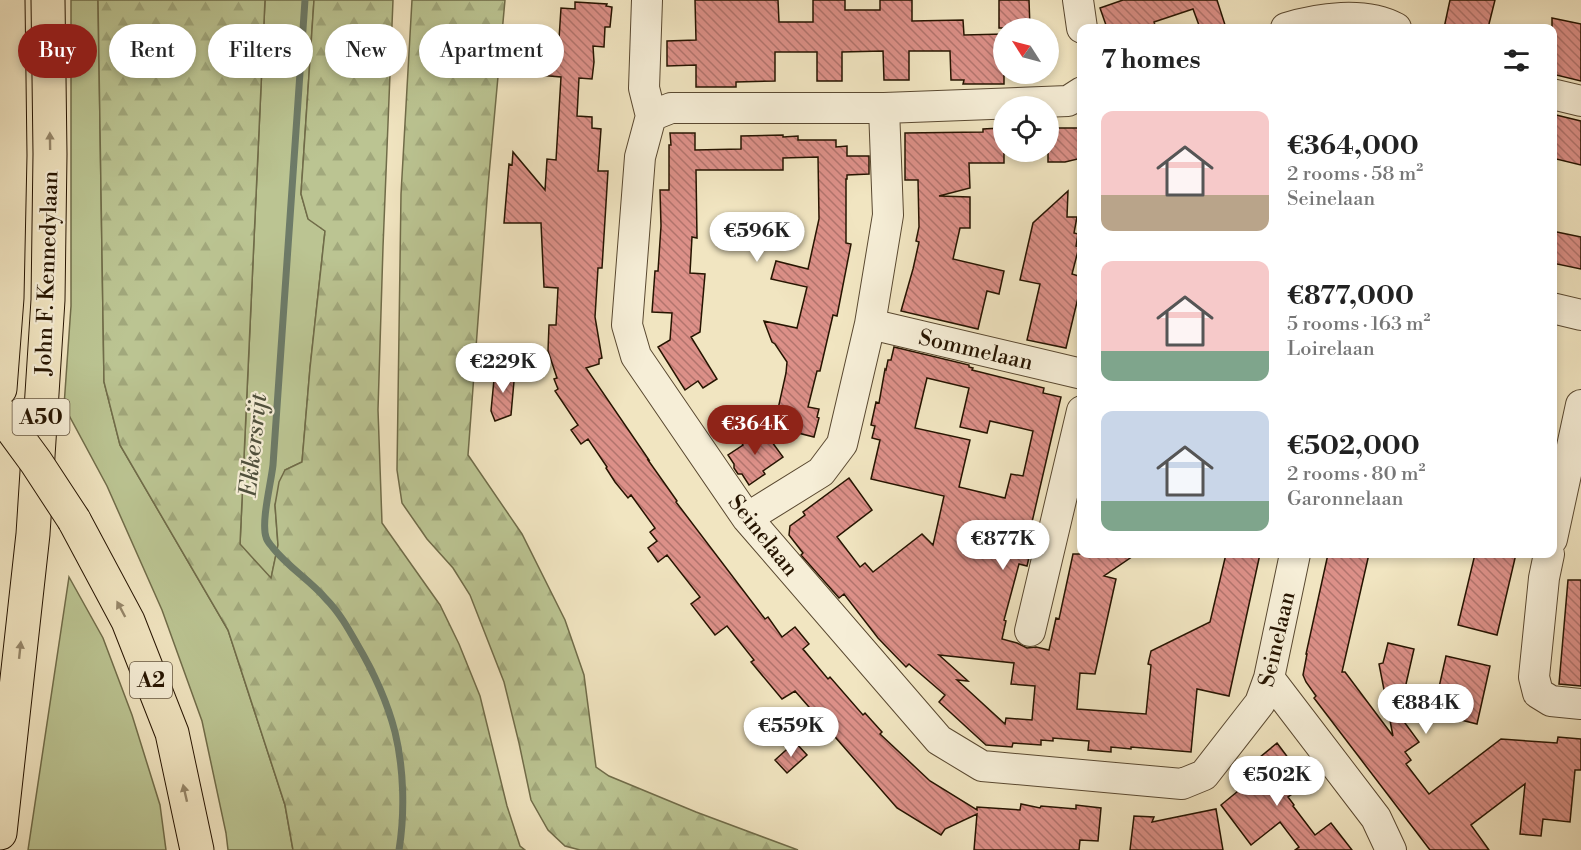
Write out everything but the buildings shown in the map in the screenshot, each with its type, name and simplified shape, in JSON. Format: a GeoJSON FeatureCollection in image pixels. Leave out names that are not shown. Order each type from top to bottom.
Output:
{"type":"FeatureCollection","features":[{"type":"Feature","properties":{"kind":"highway","name":"John F. Kennedylaan"},"geometry":{"type":"LineString","coordinates":[[0,389],[7,298],[10,155],[8,0]]}},
{"type":"Feature","properties":{"kind":"highway","name":"John F. Kennedylaan"},"geometry":{"type":"LineString","coordinates":[[0,833],[33,534],[48,300],[50,154],[48,0]]}},
{"type":"Feature","properties":{"kind":"highway","name":"A2"},"geometry":{"type":"LineString","coordinates":[[0,413],[74,520],[128,621],[172,733],[197,850]]}},
{"type":"Feature","properties":{"kind":"street"},"geometry":{"type":"LineString","coordinates":[[647,0],[644,88],[651,116],[671,108],[884,108],[1068,101],[1077,95]]}},
{"type":"Feature","properties":{"kind":"street"},"geometry":{"type":"LineString","coordinates":[[1078,0],[1081,24]]}},
{"type":"Feature","properties":{"kind":"street"},"geometry":{"type":"LineString","coordinates":[[1300,24],[1344,18],[1388,24]]}},
{"type":"Feature","properties":{"kind":"street"},"geometry":{"type":"LineString","coordinates":[[1557,95],[1581,101]]}},
{"type":"Feature","properties":{"kind":"street"},"geometry":{"type":"LineString","coordinates":[[747,518],[821,472],[842,444],[870,324],[888,215],[884,108]]}},
{"type":"Feature","properties":{"kind":"street","name":"Seinelaan"},"geometry":{"type":"LineString","coordinates":[[651,116],[640,157],[627,325],[636,356],[747,518],[939,740],[982,766],[1182,784],[1204,775],[1260,703],[1269,678],[1294,558]]}},
{"type":"Feature","properties":{"kind":"street"},"geometry":{"type":"LineString","coordinates":[[1557,309],[1581,315]]}},
{"type":"Feature","properties":{"kind":"street","name":"Sommelaan"},"geometry":{"type":"LineString","coordinates":[[870,324],[1077,373]]}},
{"type":"Feature","properties":{"kind":"street"},"geometry":{"type":"LineString","coordinates":[[1557,516],[1581,405]]}},
{"type":"Feature","properties":{"kind":"street"},"geometry":{"type":"LineString","coordinates":[[1030,631],[1076,459]]}},
{"type":"Feature","properties":{"kind":"street"},"geometry":{"type":"LineString","coordinates":[[1548,558],[1534,677],[1538,693],[1551,701],[1581,704]]}},
{"type":"Feature","properties":{"kind":"street"},"geometry":{"type":"LineString","coordinates":[[1269,678],[1376,818],[1391,850]]}},
{"type":"Feature","properties":{"kind":"green space"},"geometry":{"type":"Polygon","coordinates":[[[71,0],[98,0],[104,382],[120,445],[228,630],[285,805],[293,850],[228,850],[202,721],[162,610],[107,486],[64,406],[71,306],[71,78],[97,78],[97,24],[71,24],[71,0]]]}},
{"type":"Feature","properties":{"kind":"green space"},"geometry":{"type":"Polygon","coordinates":[[[98,0],[265,0],[264,24],[208,24],[208,78],[261,78],[240,544],[271,578],[278,545],[275,505],[279,482],[285,470],[302,462],[325,231],[308,219],[301,194],[309,78],[313,78],[314,0],[393,0],[392,24],[325,24],[325,78],[390,78],[378,410],[382,523],[440,605],[459,644],[480,696],[507,806],[520,846],[525,850],[293,850],[285,805],[228,630],[120,445],[104,382],[98,0]]]}},
{"type":"Feature","properties":{"kind":"green space"},"geometry":{"type":"Polygon","coordinates":[[[265,0],[314,0],[312,24],[264,24],[265,0]]]}},
{"type":"Feature","properties":{"kind":"green space"},"geometry":{"type":"Polygon","coordinates":[[[412,0],[505,0],[503,24],[419,24],[419,78],[498,78],[468,455],[522,534],[565,620],[584,675],[596,767],[609,776],[696,812],[798,850],[580,850],[565,846],[548,830],[531,800],[504,682],[470,595],[453,568],[427,539],[402,503],[397,470],[401,194],[412,0]]]}},
{"type":"Feature","properties":{"kind":"green space"},"geometry":{"type":"Polygon","coordinates":[[[261,78],[309,78],[301,194],[308,218],[325,231],[302,462],[285,470],[275,505],[278,545],[271,579],[240,545],[261,78]]]}},
{"type":"Feature","properties":{"kind":"green space"},"geometry":{"type":"Polygon","coordinates":[[[69,577],[103,638],[132,715],[160,805],[166,850],[28,850],[69,577]]]}},
{"type":"Feature","properties":{"kind":"waterway","name":"Ekkersrijt"},"geometry":{"type":"LineString","coordinates":[[305,0],[273,465],[265,512],[265,530],[267,540],[279,555],[331,604],[347,626],[379,686],[392,720],[402,776],[403,806],[399,850]]}}]}
